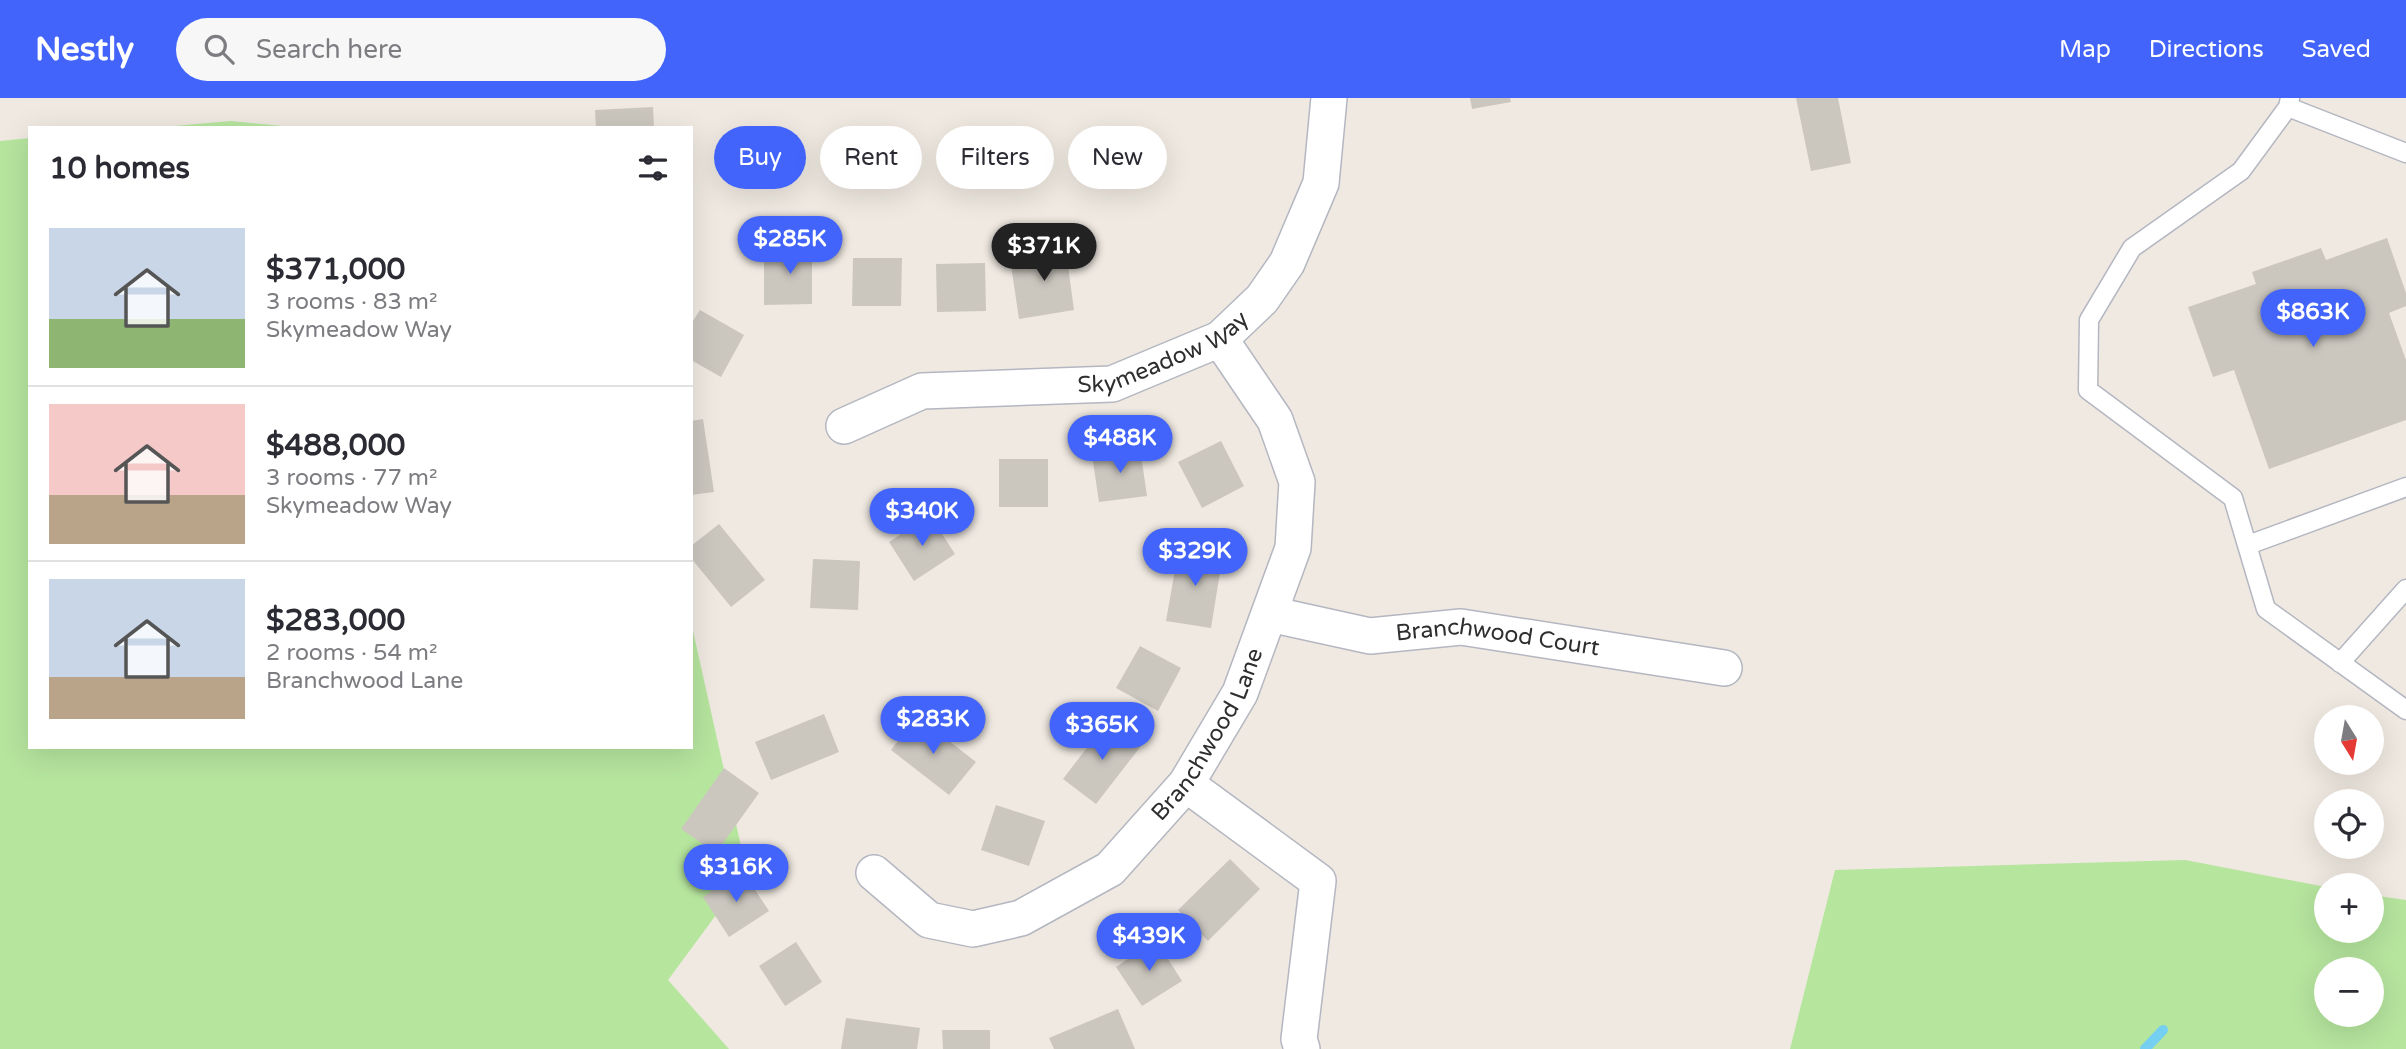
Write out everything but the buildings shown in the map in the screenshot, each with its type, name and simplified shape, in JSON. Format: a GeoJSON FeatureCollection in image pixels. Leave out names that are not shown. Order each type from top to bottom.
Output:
{"type":"FeatureCollection","features":[{"type":"Feature","properties":{"kind":"street","name":"Skymeadow Way"},"geometry":{"type":"LineString","coordinates":[[844,426],[922,391],[1112,384],[1220,339],[1262,299],[1287,263],[1321,183],[1329,98]]}},
{"type":"Feature","properties":{"kind":"street","name":"Branchwood Lane"},"geometry":{"type":"LineString","coordinates":[[874,873],[929,920],[973,929],[1021,918],[1111,869],[1186,783],[1240,693],[1293,548],[1297,482],[1275,420],[1220,339]]}},
{"type":"Feature","properties":{"kind":"street","name":"Branchwood Court"},"geometry":{"type":"LineString","coordinates":[[1270,614],[1370,636],[1461,627],[1724,668]]}},
{"type":"Feature","properties":{"kind":"street"},"geometry":{"type":"LineString","coordinates":[[1186,783],[1318,881],[1299,1039],[1302,1049]]}},
{"type":"Feature","properties":{"kind":"lane"},"geometry":{"type":"LineString","coordinates":[[2406,153],[2289,103],[2241,171],[2132,248],[2089,320],[2088,390],[2233,498],[2266,609],[2406,710]]}},
{"type":"Feature","properties":{"kind":"lane"},"geometry":{"type":"LineString","coordinates":[[2248,545],[2406,486]]}},
{"type":"Feature","properties":{"kind":"lane"},"geometry":{"type":"LineString","coordinates":[[2340,663],[2406,589]]}},
{"type":"Feature","properties":{"kind":"green space"},"geometry":{"type":"Polygon","coordinates":[[[231,121],[283,126],[174,126],[231,121]]]}},
{"type":"Feature","properties":{"kind":"green space"},"geometry":{"type":"Polygon","coordinates":[[[28,138],[28,749],[693,749],[693,631],[747,873],[668,980],[729,1049],[0,1049],[0,141],[28,138]]]}},
{"type":"Feature","properties":{"kind":"green space"},"geometry":{"type":"Polygon","coordinates":[[[2185,860],[2314,885],[2314,943],[2384,943],[2384,897],[2406,900],[2406,1049],[1790,1049],[1835,870],[2185,860]]]}},
{"type":"Feature","properties":{"kind":"waterway"},"geometry":{"type":"LineString","coordinates":[[2145,1049],[2163,1030]]}}]}
